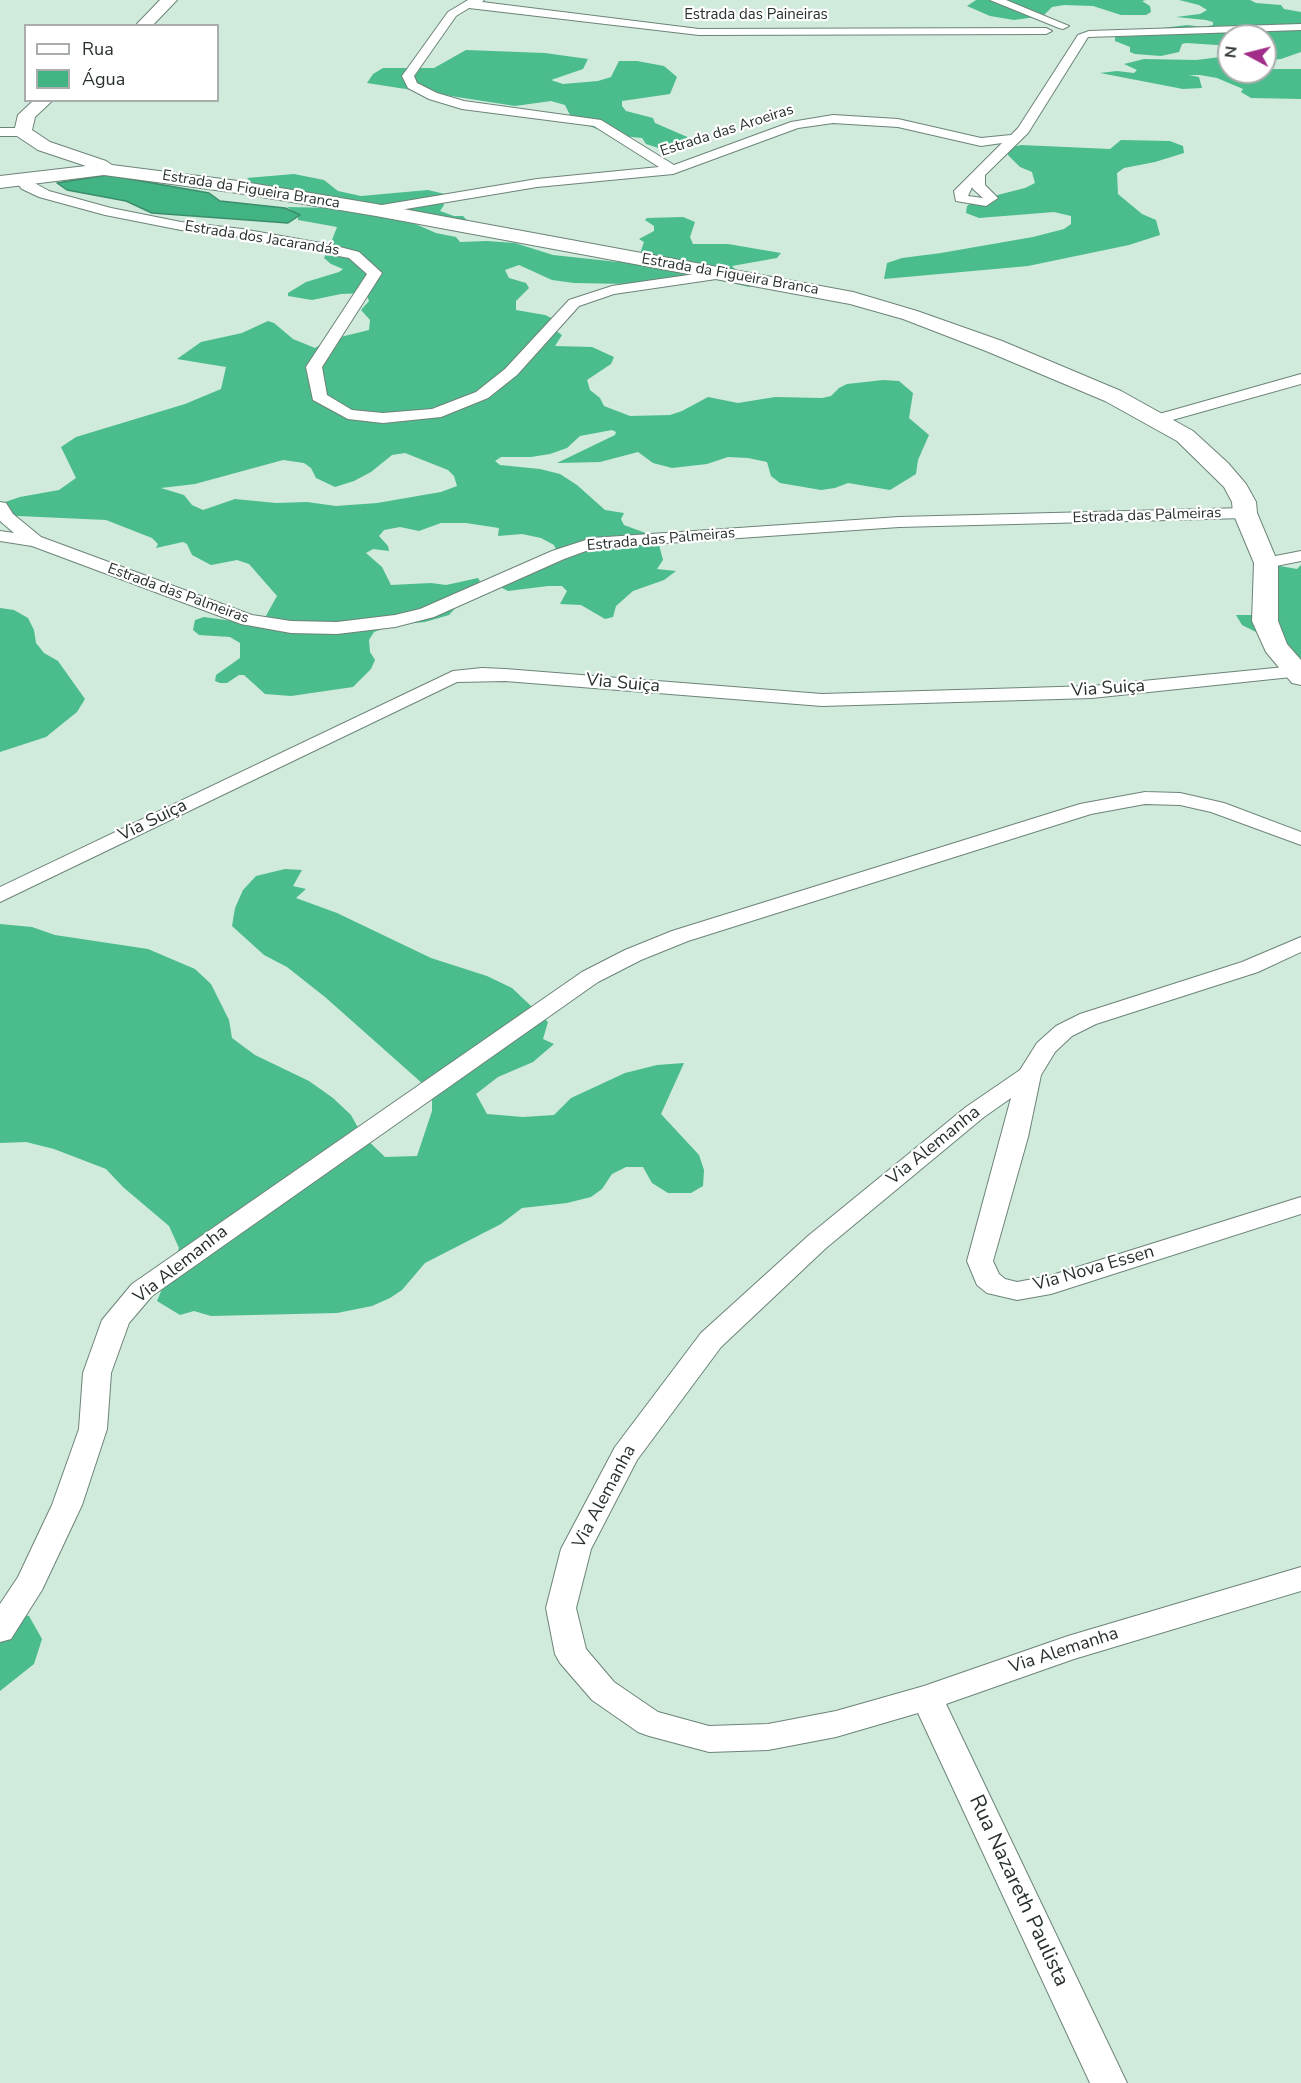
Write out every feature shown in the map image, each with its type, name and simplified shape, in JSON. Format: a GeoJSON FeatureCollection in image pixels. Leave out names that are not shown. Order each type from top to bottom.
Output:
{"type":"FeatureCollection","features":[{"type":"Feature","properties":{"kind":"main road"},"geometry":{"type":"LineString","coordinates":[[145,24],[169,0]]}},
{"type":"Feature","properties":{"kind":"main road"},"geometry":{"type":"LineString","coordinates":[[23,132],[27,115],[43,102]]}},
{"type":"Feature","properties":{"kind":"main road","name":"Estrada da Figueira Branca"},"geometry":{"type":"LineString","coordinates":[[23,132],[44,146],[100,165],[107,170],[238,187],[376,210],[853,298],[901,312],[994,346],[1113,396],[1158,419],[1191,441],[1220,468],[1244,502],[1245,513],[1266,563],[1265,621],[1275,646],[1298,674]]}},
{"type":"Feature","properties":{"kind":"main road"},"geometry":{"type":"LineString","coordinates":[[26,179],[57,171],[74,158]]}},
{"type":"Feature","properties":{"kind":"main road"},"geometry":{"type":"LineString","coordinates":[[0,182],[107,170]]}},
{"type":"Feature","properties":{"kind":"street"},"geometry":{"type":"LineString","coordinates":[[996,0],[1063,26]]}},
{"type":"Feature","properties":{"kind":"street"},"geometry":{"type":"LineString","coordinates":[[473,2],[452,14],[408,76],[412,85],[433,96],[462,105],[597,123],[673,170]]}},
{"type":"Feature","properties":{"kind":"street","name":"Estrada das Paineiras"},"geometry":{"type":"LineString","coordinates":[[473,2],[699,32],[1046,32]]}},
{"type":"Feature","properties":{"kind":"street"},"geometry":{"type":"LineString","coordinates":[[981,142],[982,171],[1023,130],[1085,36],[1083,28],[1063,26],[1051,28],[1046,32],[1062,38],[1085,36],[1301,27]]}},
{"type":"Feature","properties":{"kind":"street","name":"Estrada das Aroeiras"},"geometry":{"type":"LineString","coordinates":[[376,210],[537,183],[673,170],[795,124],[833,119],[898,123],[981,142],[1015,138]]}},
{"type":"Feature","properties":{"kind":"street"},"geometry":{"type":"LineString","coordinates":[[0,132],[23,132]]}},
{"type":"Feature","properties":{"kind":"street","name":"Estrada dos Jacarandás"},"geometry":{"type":"LineString","coordinates":[[26,179],[27,186],[44,194],[110,212],[181,226],[298,243],[354,255],[375,273],[315,367],[319,397],[348,414],[383,418],[435,414],[482,395],[511,372],[574,303],[612,290],[723,274]]}},
{"type":"Feature","properties":{"kind":"street"},"geometry":{"type":"LineString","coordinates":[[1158,419],[1301,379]]}},
{"type":"Feature","properties":{"kind":"street"},"geometry":{"type":"LineString","coordinates":[[0,507],[6,517],[34,541]]}},
{"type":"Feature","properties":{"kind":"street","name":"Estrada das Palmeiras"},"geometry":{"type":"LineString","coordinates":[[0,536],[34,541],[248,620],[291,627],[337,628],[395,621],[427,613],[558,555],[592,543],[899,522],[1245,513]]}},
{"type":"Feature","properties":{"kind":"street"},"geometry":{"type":"LineString","coordinates":[[1266,563],[1301,556]]}},
{"type":"Feature","properties":{"kind":"street","name":"Via Suiça"},"geometry":{"type":"LineString","coordinates":[[0,895],[442,681],[466,675],[505,675],[822,700],[1092,692],[1298,674]]}},
{"type":"Feature","properties":{"kind":"street","name":"Via Alemanha"},"geometry":{"type":"LineString","coordinates":[[0,1630],[31,1582],[67,1504],[93,1429],[97,1373],[116,1320],[142,1290],[590,977],[633,955],[680,936],[1088,808],[1145,798],[1180,799],[1217,807],[1301,839]]}},
{"type":"Feature","properties":{"kind":"street","name":"Via Alemanha"},"geometry":{"type":"LineString","coordinates":[[1301,944],[1250,967],[1088,1019],[1064,1031],[1046,1048],[1029,1075],[975,1112],[826,1235],[711,1340],[625,1454],[576,1550],[561,1608],[571,1654],[603,1691],[649,1723],[709,1739],[768,1737],[836,1724],[927,1698],[1068,1648],[1301,1579]]}},
{"type":"Feature","properties":{"kind":"street","name":"Via Nova Essen"},"geometry":{"type":"LineString","coordinates":[[1029,1075],[1015,1137],[980,1261],[987,1279],[997,1287],[1017,1291],[1051,1284],[1301,1205]]}},
{"type":"Feature","properties":{"kind":"street","name":"Rua Nazareth Paulista"},"geometry":{"type":"LineString","coordinates":[[927,1698],[1109,2083]]}},
{"type":"Feature","properties":{"kind":"shaded area"},"geometry":{"type":"Polygon","coordinates":[[[976,0],[1146,0],[1142,1],[1150,6],[1151,12],[1146,15],[1121,15],[1093,6],[1064,5],[1052,7],[1043,16],[1014,20],[990,16],[967,6],[976,0]]]}},
{"type":"Feature","properties":{"kind":"shaded area"},"geometry":{"type":"Polygon","coordinates":[[[1179,0],[1250,0],[1256,3],[1281,5],[1284,9],[1301,12],[1301,52],[1277,60],[1277,24],[1217,24],[1217,45],[1186,43],[1182,44],[1179,52],[1161,56],[1135,54],[1130,52],[1130,47],[1115,41],[1115,37],[1150,35],[1146,30],[1187,25],[1203,27],[1213,25],[1213,22],[1206,20],[1176,17],[1200,14],[1207,10],[1199,5],[1179,0]]]}},
{"type":"Feature","properties":{"kind":"shaded area"},"geometry":{"type":"Polygon","coordinates":[[[466,50],[545,53],[588,59],[583,69],[551,80],[563,84],[598,81],[611,77],[619,61],[637,61],[664,66],[677,77],[670,94],[622,101],[622,106],[626,111],[653,118],[655,123],[692,139],[693,144],[671,152],[646,144],[642,138],[612,135],[572,119],[565,105],[551,101],[515,106],[367,83],[373,74],[383,68],[434,68],[466,50]]]}},
{"type":"Feature","properties":{"kind":"shaded area"},"geometry":{"type":"Polygon","coordinates":[[[1217,57],[1217,78],[1189,75],[1199,77],[1202,88],[1183,89],[1100,73],[1117,71],[1134,73],[1137,70],[1124,64],[1144,59],[1196,60],[1217,57]]]}},
{"type":"Feature","properties":{"kind":"shaded area"},"geometry":{"type":"Polygon","coordinates":[[[1277,69],[1301,69],[1301,99],[1251,98],[1241,92],[1243,89],[1231,84],[1277,84],[1277,69]]]}},
{"type":"Feature","properties":{"kind":"shaded area"},"geometry":{"type":"Polygon","coordinates":[[[1121,140],[1170,141],[1183,146],[1184,153],[1124,168],[1117,173],[1118,194],[1142,214],[1156,220],[1160,235],[1129,245],[1028,266],[884,279],[887,263],[902,258],[1033,237],[1064,229],[1071,224],[1071,216],[1054,212],[979,218],[966,213],[967,206],[974,201],[1025,188],[1035,183],[1032,172],[1020,167],[1008,155],[1008,148],[1021,145],[1110,149],[1121,140]]]}},
{"type":"Feature","properties":{"kind":"shaded area"},"geometry":{"type":"Polygon","coordinates":[[[294,174],[324,180],[338,191],[361,196],[428,190],[449,195],[440,198],[444,205],[440,211],[454,216],[463,216],[473,227],[413,223],[436,233],[456,237],[460,242],[515,243],[553,255],[618,262],[640,254],[644,242],[639,239],[654,231],[654,226],[645,220],[647,218],[683,217],[695,222],[690,237],[693,244],[728,244],[781,253],[777,258],[732,266],[736,270],[767,281],[749,287],[689,276],[628,284],[574,283],[552,280],[519,265],[505,270],[509,278],[526,283],[529,288],[516,301],[516,310],[545,315],[560,322],[553,329],[562,335],[555,346],[592,347],[614,357],[611,364],[587,380],[590,390],[600,398],[604,406],[630,416],[670,415],[708,397],[738,403],[775,397],[822,398],[831,396],[847,384],[883,380],[899,381],[913,393],[909,418],[929,435],[918,460],[916,474],[890,490],[848,483],[821,490],[780,483],[771,476],[767,462],[748,458],[728,457],[707,464],[672,468],[653,463],[638,452],[600,462],[557,463],[615,435],[616,432],[612,430],[580,436],[567,448],[550,454],[531,457],[501,457],[495,461],[500,465],[540,469],[560,474],[577,485],[605,510],[624,513],[621,519],[624,525],[651,535],[658,541],[663,560],[657,569],[676,571],[664,580],[633,591],[616,606],[613,617],[605,619],[581,605],[560,604],[567,591],[562,586],[508,591],[500,587],[557,552],[554,545],[541,538],[522,534],[498,536],[499,528],[466,523],[441,523],[419,531],[400,527],[384,530],[379,536],[388,546],[389,551],[373,549],[366,553],[382,567],[391,585],[431,583],[446,585],[478,578],[480,581],[449,615],[425,622],[392,625],[374,632],[369,640],[370,652],[375,660],[371,669],[353,687],[291,696],[265,694],[244,675],[239,675],[227,683],[215,681],[216,675],[240,658],[240,643],[230,637],[199,635],[193,630],[195,620],[204,617],[254,624],[262,623],[277,596],[249,564],[237,560],[211,565],[192,555],[187,544],[183,542],[156,548],[158,544],[152,538],[106,520],[7,515],[1,508],[5,502],[20,497],[59,490],[76,478],[61,447],[76,437],[185,404],[221,389],[226,367],[177,359],[201,342],[242,333],[268,321],[274,323],[293,339],[315,348],[328,340],[369,330],[370,320],[361,310],[369,301],[366,293],[341,294],[312,300],[288,296],[288,293],[306,282],[343,269],[324,258],[328,250],[323,247],[332,240],[337,227],[298,220],[298,215],[287,207],[334,208],[252,183],[247,178],[294,174]],[[405,453],[392,455],[371,472],[335,487],[316,478],[311,468],[304,463],[283,460],[195,484],[161,488],[184,495],[192,505],[203,510],[235,499],[276,503],[307,502],[336,506],[377,503],[441,492],[457,486],[454,476],[448,470],[405,453]]]}},
{"type":"Feature","properties":{"kind":"shaded area"},"geometry":{"type":"Polygon","coordinates":[[[1274,565],[1297,569],[1301,565],[1301,667],[1266,637],[1242,625],[1236,615],[1256,615],[1274,565]]]}},
{"type":"Feature","properties":{"kind":"shaded area"},"geometry":{"type":"Polygon","coordinates":[[[0,608],[14,610],[28,618],[34,630],[36,643],[44,653],[58,661],[85,699],[77,712],[46,737],[0,752],[0,608]]]}},
{"type":"Feature","properties":{"kind":"shaded area"},"geometry":{"type":"Polygon","coordinates":[[[285,869],[302,870],[293,886],[306,889],[296,898],[337,913],[431,958],[487,976],[512,988],[548,1022],[543,1039],[554,1044],[533,1062],[498,1077],[476,1094],[487,1114],[523,1117],[554,1115],[571,1098],[625,1073],[657,1065],[684,1063],[661,1114],[699,1155],[704,1170],[703,1186],[691,1193],[668,1193],[652,1183],[643,1167],[626,1167],[612,1174],[602,1189],[591,1197],[567,1203],[522,1208],[501,1224],[425,1263],[402,1290],[372,1306],[337,1313],[211,1316],[194,1311],[180,1315],[157,1301],[179,1248],[169,1226],[123,1187],[106,1169],[54,1149],[26,1142],[0,1143],[0,924],[32,927],[55,935],[148,949],[195,969],[211,984],[229,1020],[232,1038],[255,1055],[309,1081],[333,1098],[351,1115],[362,1135],[385,1157],[417,1156],[432,1111],[432,1092],[325,997],[287,967],[264,955],[232,926],[235,908],[243,890],[256,876],[285,869]]]}},
{"type":"Feature","properties":{"kind":"shaded area"},"geometry":{"type":"Polygon","coordinates":[[[0,1612],[29,1616],[42,1639],[34,1664],[0,1691],[0,1612]]]}},
{"type":"Feature","properties":{"kind":"water"},"geometry":{"type":"Polygon","coordinates":[[[107,175],[209,193],[220,201],[285,208],[300,215],[288,223],[152,213],[126,201],[67,190],[57,183],[107,175]]]}}]}
